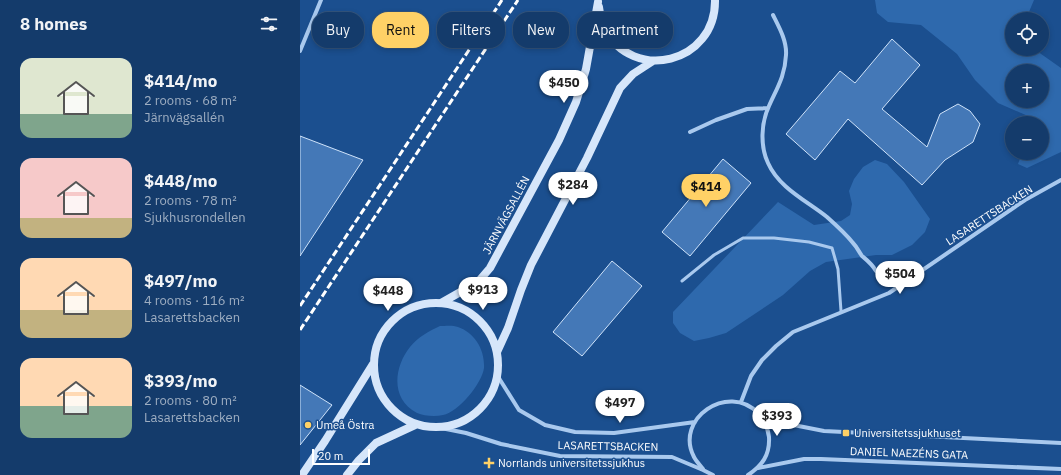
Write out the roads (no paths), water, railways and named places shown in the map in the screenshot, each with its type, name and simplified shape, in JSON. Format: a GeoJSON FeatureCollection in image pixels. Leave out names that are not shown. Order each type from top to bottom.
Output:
{"type":"FeatureCollection","features":[{"type":"Feature","properties":{"kind":"main road"},"geometry":{"type":"LineString","coordinates":[[598,1],[603,27],[612,41],[625,52],[638,58],[654,61],[672,59],[682,55],[702,39],[711,26],[715,8],[715,0]]}},
{"type":"Feature","properties":{"kind":"main road","name":"JÄRNVÄGSALLÉN"},"geometry":{"type":"LineString","coordinates":[[442,303],[478,282],[490,268],[559,140],[576,102],[586,69],[598,1]]}},
{"type":"Feature","properties":{"kind":"main road"},"geometry":{"type":"LineString","coordinates":[[496,352],[508,328],[531,265],[587,158],[620,88],[633,74],[654,61]]}},
{"type":"Feature","properties":{"kind":"main road"},"geometry":{"type":"LineString","coordinates":[[442,303],[460,308],[473,315],[490,335],[496,352],[498,363],[497,375],[493,391],[484,405],[472,417],[456,424],[441,428],[428,428],[415,425],[398,416],[381,397],[373,364],[375,348],[386,327],[403,312],[423,304],[442,303]]}},
{"type":"Feature","properties":{"kind":"main road"},"geometry":{"type":"LineString","coordinates":[[302,475],[373,364]]}},
{"type":"Feature","properties":{"kind":"main road"},"geometry":{"type":"LineString","coordinates":[[347,475],[376,443],[415,425]]}},
{"type":"Feature","properties":{"kind":"street"},"geometry":{"type":"LineString","coordinates":[[300,51],[321,0]]}},
{"type":"Feature","properties":{"kind":"street"},"geometry":{"type":"LineString","coordinates":[[773,15],[781,31],[786,54],[782,79],[768,108],[764,125],[763,145],[768,162],[775,175],[827,217],[853,243],[876,271]]}},
{"type":"Feature","properties":{"kind":"street"},"geometry":{"type":"LineString","coordinates":[[690,132],[716,120],[747,110],[768,108]]}},
{"type":"Feature","properties":{"kind":"street","name":"LASARETTSBACKEN"},"geometry":{"type":"LineString","coordinates":[[741,402],[751,376],[762,360],[793,332],[889,293],[1025,200],[1061,180]]}},
{"type":"Feature","properties":{"kind":"street","name":"LASARETTSBACKEN"},"geometry":{"type":"LineString","coordinates":[[497,375],[519,410],[545,425],[575,432],[614,433],[695,422]]}},
{"type":"Feature","properties":{"kind":"street"},"geometry":{"type":"LineString","coordinates":[[703,470],[694,456],[690,444],[691,433],[695,422],[702,412],[715,404],[729,401],[741,402],[753,408],[763,419],[768,431],[769,442],[766,456],[758,468],[748,475]]}},
{"type":"Feature","properties":{"kind":"street","name":"DANIEL NAEZÉNS GATA"},"geometry":{"type":"LineString","coordinates":[[763,419],[824,432],[1061,443]]}},
{"type":"Feature","properties":{"kind":"street","name":"LASARETTSBACKEN"},"geometry":{"type":"LineString","coordinates":[[441,428],[500,444],[560,456],[672,457],[713,475]]}},
{"type":"Feature","properties":{"kind":"street","name":"DANIEL NAEZÉNS GATA"},"geometry":{"type":"LineString","coordinates":[[758,468],[804,459],[821,458],[1061,468]]}},
{"type":"Feature","properties":{"kind":"lane"},"geometry":{"type":"LineString","coordinates":[[682,281],[714,255],[743,238],[774,238],[809,242],[832,248],[838,269],[841,312]]}},
{"type":"Feature","properties":{"kind":"railway"},"geometry":{"type":"LineString","coordinates":[[300,306],[502,0]]}},
{"type":"Feature","properties":{"kind":"railway"},"geometry":{"type":"LineString","coordinates":[[300,330],[518,0]]}},
{"type":"Feature","properties":{"kind":"place","name":"Umeå Östra"},"geometry":{"type":"Point","coordinates":[308,425]}},
{"type":"Feature","properties":{"kind":"place","name":"Universitetssjukhuset"},"geometry":{"type":"Point","coordinates":[846,433]}},
{"type":"Feature","properties":{"kind":"place","name":"Norrlands universitetssjukhus"},"geometry":{"type":"Point","coordinates":[489,463]}}]}
